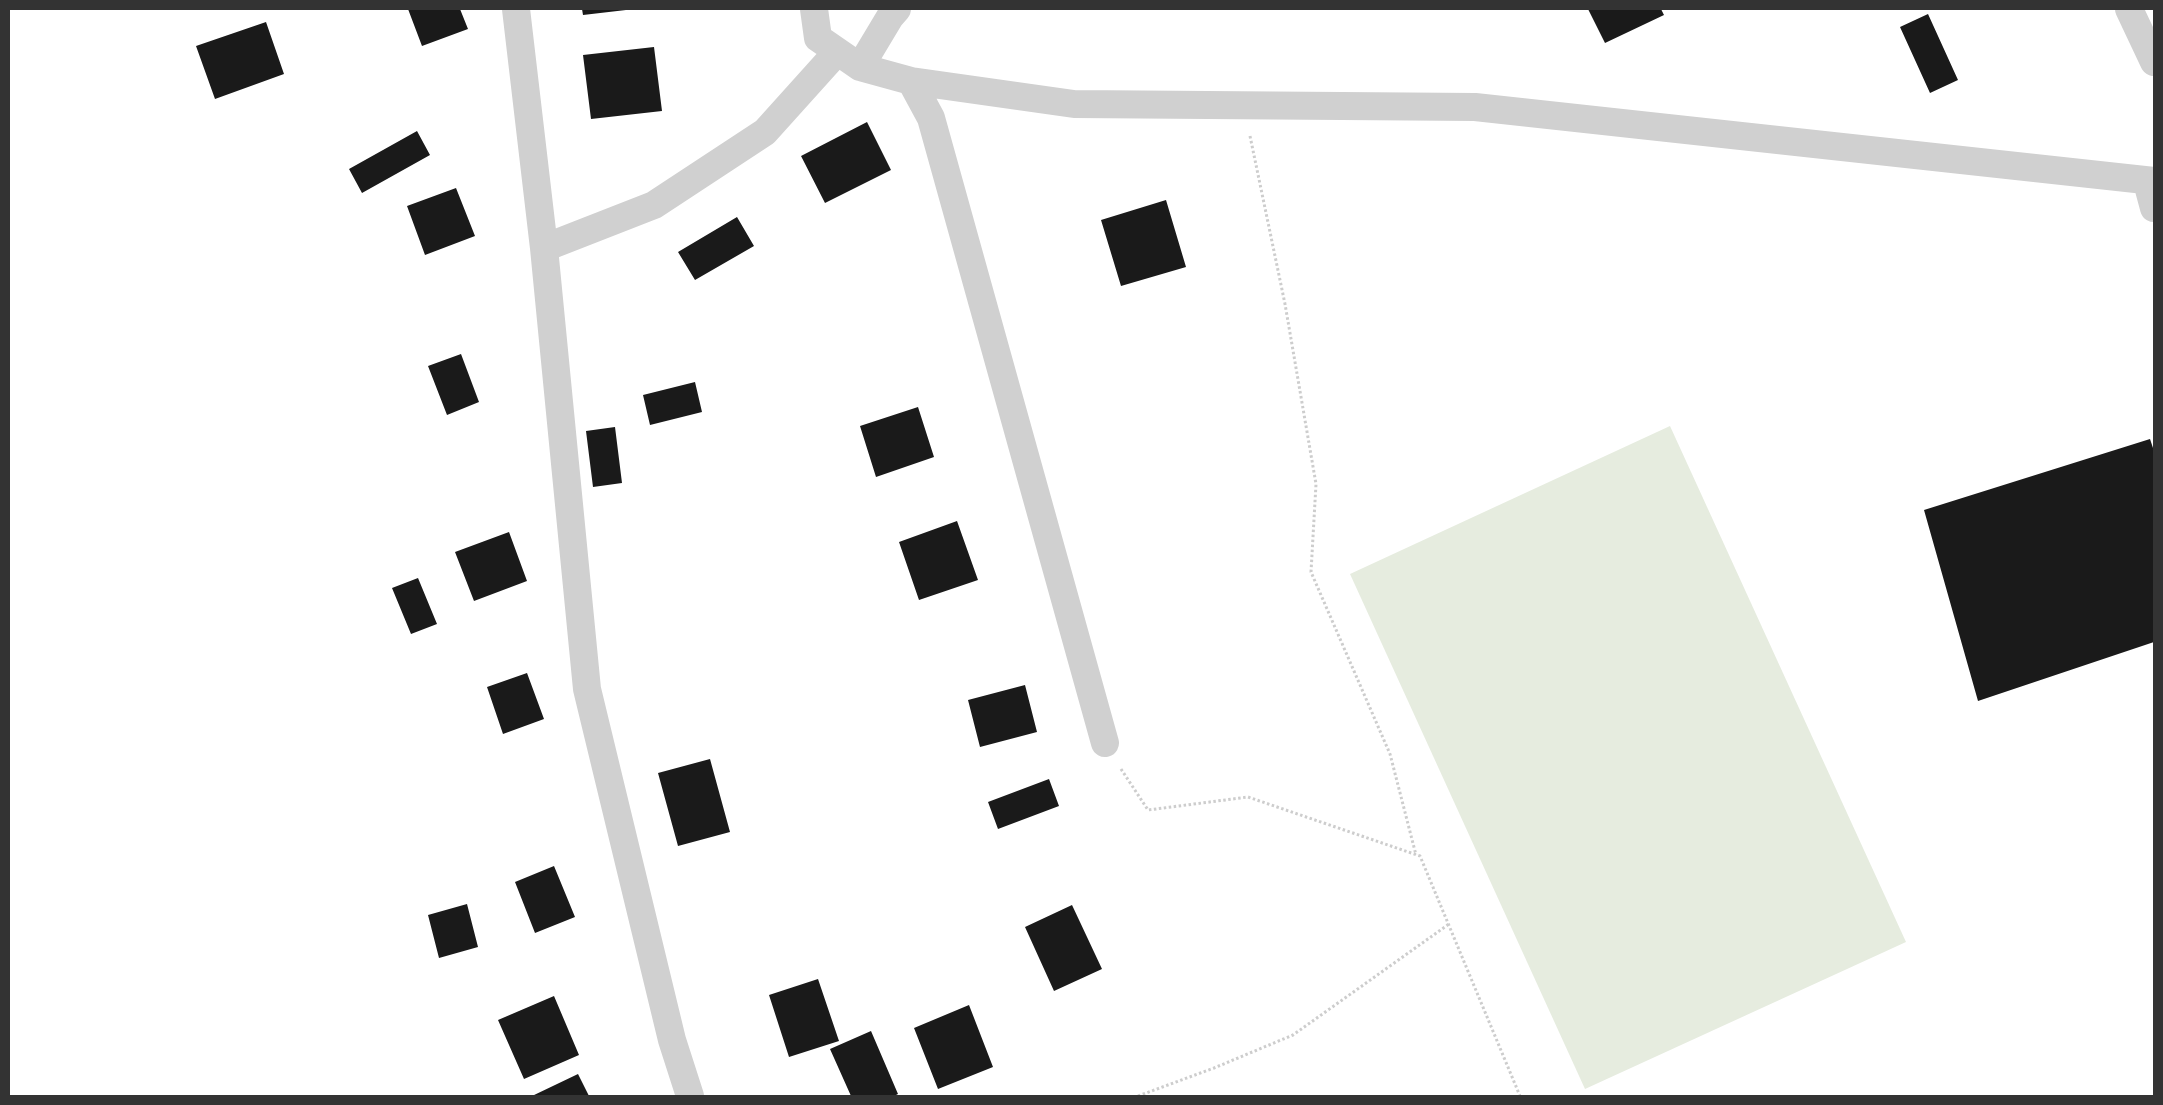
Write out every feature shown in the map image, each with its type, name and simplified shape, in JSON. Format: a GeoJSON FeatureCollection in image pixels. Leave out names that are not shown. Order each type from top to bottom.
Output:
{"type":"FeatureCollection","features":[{"type":"Feature","properties":{"kind":"street"},"geometry":{"type":"LineString","coordinates":[[516,9],[544,248],[587,688],[672,1040],[690,1096]]}},
{"type":"Feature","properties":{"kind":"street"},"geometry":{"type":"LineString","coordinates":[[814,9],[818,38],[860,67],[911,81],[1074,104],[1475,107],[2150,181],[2154,208]]}},
{"type":"Feature","properties":{"kind":"street"},"geometry":{"type":"LineString","coordinates":[[860,67],[890,17],[897,9]]}},
{"type":"Feature","properties":{"kind":"street"},"geometry":{"type":"LineString","coordinates":[[2129,9],[2154,62]]}},
{"type":"Feature","properties":{"kind":"street"},"geometry":{"type":"LineString","coordinates":[[544,248],[654,205],[765,132],[837,52]]}},
{"type":"Feature","properties":{"kind":"street"},"geometry":{"type":"LineString","coordinates":[[911,81],[931,118],[1105,743]]}},
{"type":"Feature","properties":{"kind":"path"},"geometry":{"type":"LineString","coordinates":[[1243,104],[1285,304],[1316,484],[1311,572],[1390,754],[1416,855]]}},
{"type":"Feature","properties":{"kind":"path"},"geometry":{"type":"LineString","coordinates":[[1105,743],[1148,810],[1248,797],[1420,856],[1520,1096]]}},
{"type":"Feature","properties":{"kind":"path"},"geometry":{"type":"LineString","coordinates":[[1138,1096],[1293,1036],[1448,924]]}},
{"type":"Feature","properties":{"kind":"shaded area"},"geometry":{"type":"Polygon","coordinates":[[[1670,426],[1906,942],[1585,1089],[1350,574],[1670,426]]]}},
{"type":"Feature","properties":{"kind":"building"},"geometry":{"type":"Polygon","coordinates":[[[408,9],[460,9],[468,29],[422,46],[408,9]]]}},
{"type":"Feature","properties":{"kind":"building"},"geometry":{"type":"Polygon","coordinates":[[[582,9],[626,9],[626,10],[583,15],[582,9]]]}},
{"type":"Feature","properties":{"kind":"building"},"geometry":{"type":"Polygon","coordinates":[[[1588,9],[1661,9],[1664,15],[1605,43],[1588,9]]]}},
{"type":"Feature","properties":{"kind":"building"},"geometry":{"type":"Polygon","coordinates":[[[1928,14],[1958,80],[1930,93],[1900,27],[1928,14]]]}},
{"type":"Feature","properties":{"kind":"building"},"geometry":{"type":"Polygon","coordinates":[[[266,22],[284,74],[215,99],[196,46],[266,22]]]}},
{"type":"Feature","properties":{"kind":"building"},"geometry":{"type":"Polygon","coordinates":[[[654,47],[662,111],[591,119],[583,55],[654,47]]]}},
{"type":"Feature","properties":{"kind":"building"},"geometry":{"type":"Polygon","coordinates":[[[867,122],[891,170],[825,203],[801,156],[867,122]]]}},
{"type":"Feature","properties":{"kind":"building"},"geometry":{"type":"Polygon","coordinates":[[[417,131],[430,155],[362,193],[349,169],[417,131]]]}},
{"type":"Feature","properties":{"kind":"building"},"geometry":{"type":"Polygon","coordinates":[[[456,188],[475,236],[425,255],[407,206],[456,188]]]}},
{"type":"Feature","properties":{"kind":"building"},"geometry":{"type":"Polygon","coordinates":[[[1166,200],[1186,267],[1121,286],[1101,220],[1166,200]]]}},
{"type":"Feature","properties":{"kind":"building"},"geometry":{"type":"Polygon","coordinates":[[[737,217],[754,246],[695,280],[678,252],[737,217]]]}},
{"type":"Feature","properties":{"kind":"building"},"geometry":{"type":"Polygon","coordinates":[[[461,354],[479,402],[447,415],[428,366],[461,354]]]}},
{"type":"Feature","properties":{"kind":"building"},"geometry":{"type":"Polygon","coordinates":[[[695,382],[702,412],[650,425],[643,395],[695,382]]]}},
{"type":"Feature","properties":{"kind":"building"},"geometry":{"type":"Polygon","coordinates":[[[918,407],[934,457],[876,477],[860,426],[918,407]]]}},
{"type":"Feature","properties":{"kind":"building"},"geometry":{"type":"Polygon","coordinates":[[[615,427],[622,483],[593,487],[586,431],[615,427]]]}},
{"type":"Feature","properties":{"kind":"building"},"geometry":{"type":"Polygon","coordinates":[[[2150,439],[2154,451],[2154,642],[1978,701],[1924,510],[2150,439]]]}},
{"type":"Feature","properties":{"kind":"building"},"geometry":{"type":"Polygon","coordinates":[[[957,521],[978,580],[919,600],[899,542],[957,521]]]}},
{"type":"Feature","properties":{"kind":"building"},"geometry":{"type":"Polygon","coordinates":[[[509,532],[527,581],[474,601],[455,552],[509,532]]]}},
{"type":"Feature","properties":{"kind":"building"},"geometry":{"type":"Polygon","coordinates":[[[418,578],[437,624],[411,634],[392,588],[418,578]]]}},
{"type":"Feature","properties":{"kind":"building"},"geometry":{"type":"Polygon","coordinates":[[[527,673],[544,719],[503,734],[487,687],[527,673]]]}},
{"type":"Feature","properties":{"kind":"building"},"geometry":{"type":"Polygon","coordinates":[[[1025,685],[1037,732],[980,747],[968,700],[1025,685]]]}},
{"type":"Feature","properties":{"kind":"building"},"geometry":{"type":"Polygon","coordinates":[[[710,759],[730,832],[678,846],[658,773],[710,759]]]}},
{"type":"Feature","properties":{"kind":"building"},"geometry":{"type":"Polygon","coordinates":[[[1049,779],[1059,806],[998,829],[988,802],[1049,779]]]}},
{"type":"Feature","properties":{"kind":"building"},"geometry":{"type":"Polygon","coordinates":[[[554,866],[575,917],[535,933],[515,882],[554,866]]]}},
{"type":"Feature","properties":{"kind":"building"},"geometry":{"type":"Polygon","coordinates":[[[467,904],[478,947],[439,958],[428,915],[467,904]]]}},
{"type":"Feature","properties":{"kind":"building"},"geometry":{"type":"Polygon","coordinates":[[[1072,905],[1102,969],[1054,991],[1025,927],[1072,905]]]}},
{"type":"Feature","properties":{"kind":"building"},"geometry":{"type":"Polygon","coordinates":[[[818,979],[839,1041],[789,1057],[769,995],[818,979]]]}},
{"type":"Feature","properties":{"kind":"building"},"geometry":{"type":"Polygon","coordinates":[[[554,996],[579,1055],[524,1079],[498,1020],[554,996]]]}},
{"type":"Feature","properties":{"kind":"building"},"geometry":{"type":"Polygon","coordinates":[[[969,1005],[993,1067],[938,1089],[914,1028],[969,1005]]]}},
{"type":"Feature","properties":{"kind":"building"},"geometry":{"type":"Polygon","coordinates":[[[871,1031],[898,1094],[894,1096],[851,1096],[830,1049],[871,1031]]]}},
{"type":"Feature","properties":{"kind":"building"},"geometry":{"type":"Polygon","coordinates":[[[578,1074],[589,1096],[532,1096],[578,1074]]]}}]}
